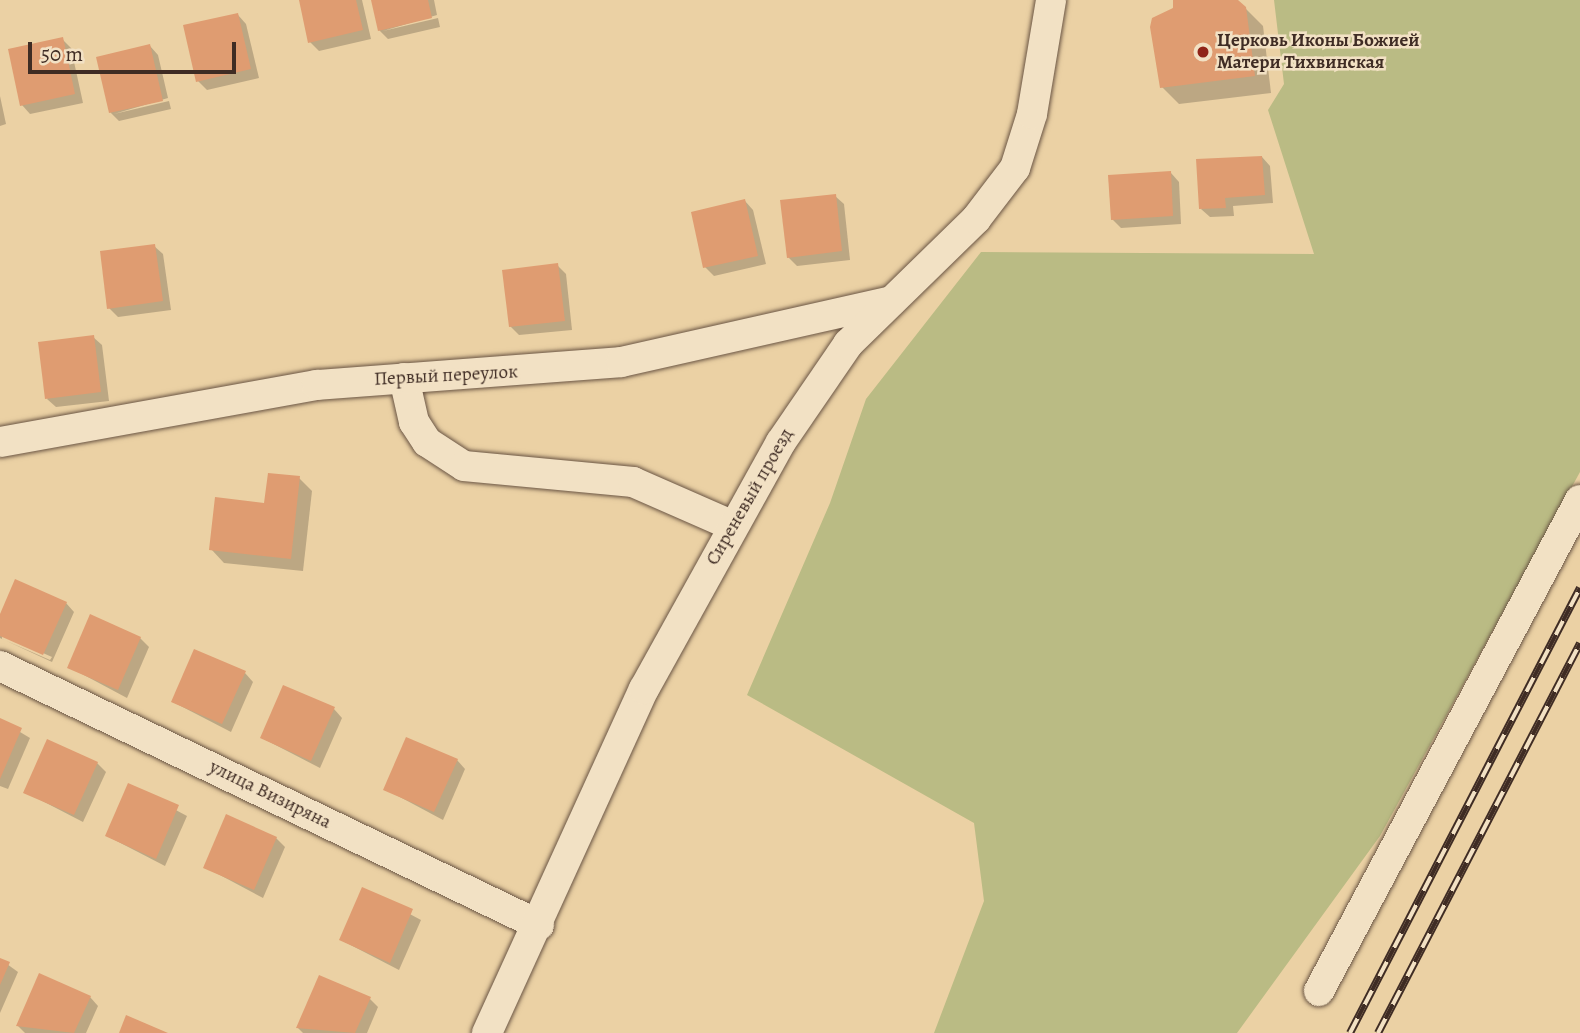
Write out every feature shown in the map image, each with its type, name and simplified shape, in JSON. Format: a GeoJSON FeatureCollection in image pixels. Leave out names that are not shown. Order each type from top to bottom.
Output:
{"type":"FeatureCollection","features":[{"type":"Feature","properties":{"kind":"street","name":"Сиреневый проезд"},"geometry":{"type":"LineString","coordinates":[[487,1033],[539,925],[644,689],[733,526],[814,388],[891,301],[976,219],[1015,167],[1032,114],[1051,0]]}},
{"type":"Feature","properties":{"kind":"street","name":"Первый переулок"},"geometry":{"type":"LineString","coordinates":[[0,442],[317,385],[621,362],[891,301]]}},
{"type":"Feature","properties":{"kind":"street"},"geometry":{"type":"LineString","coordinates":[[404,377],[414,422],[427,442],[464,466],[633,482],[733,526]]}},
{"type":"Feature","properties":{"kind":"street"},"geometry":{"type":"LineString","coordinates":[[1319,991],[1580,500]]}},
{"type":"Feature","properties":{"kind":"street","name":"улица Визиряна"},"geometry":{"type":"LineString","coordinates":[[0,666],[539,925]]}},
{"type":"Feature","properties":{"kind":"green space"},"geometry":{"type":"Polygon","coordinates":[[[1274,0],[1580,0],[1580,472],[1380,836],[1237,1033],[934,1033],[984,901],[974,823],[747,695],[830,503],[866,399],[981,252],[1314,254],[1268,110],[1284,84],[1274,0]]]}},
{"type":"Feature","properties":{"kind":"building"},"geometry":{"type":"Polygon","coordinates":[[[299,0],[356,0],[363,30],[308,43],[299,0]]]}},
{"type":"Feature","properties":{"kind":"building"},"geometry":{"type":"Polygon","coordinates":[[[371,0],[428,0],[432,18],[378,31],[371,0]]]}},
{"type":"Feature","properties":{"kind":"building","name":"Церковь Иконы Божией Матери Тихвинская"},"geometry":{"type":"Polygon","coordinates":[[[1173,0],[1238,0],[1246,7],[1255,76],[1160,88],[1150,27],[1152,18],[1173,8],[1173,0]]]}},
{"type":"Feature","properties":{"kind":"building"},"geometry":{"type":"Polygon","coordinates":[[[238,13],[251,69],[196,82],[183,25],[238,13]]]}},
{"type":"Feature","properties":{"kind":"building"},"geometry":{"type":"Polygon","coordinates":[[[63,37],[75,94],[20,106],[8,49],[63,37]]]}},
{"type":"Feature","properties":{"kind":"building"},"geometry":{"type":"Polygon","coordinates":[[[150,44],[163,101],[109,113],[96,57],[150,44]]]}},
{"type":"Feature","properties":{"kind":"building"},"geometry":{"type":"Polygon","coordinates":[[[1262,156],[1265,195],[1225,198],[1226,208],[1199,209],[1196,159],[1262,156]]]}},
{"type":"Feature","properties":{"kind":"building"},"geometry":{"type":"Polygon","coordinates":[[[1171,171],[1173,216],[1111,220],[1108,175],[1171,171]]]}},
{"type":"Feature","properties":{"kind":"building"},"geometry":{"type":"Polygon","coordinates":[[[836,194],[842,251],[787,258],[780,200],[836,194]]]}},
{"type":"Feature","properties":{"kind":"building"},"geometry":{"type":"Polygon","coordinates":[[[745,199],[758,256],[703,268],[691,212],[745,199]]]}},
{"type":"Feature","properties":{"kind":"building"},"geometry":{"type":"Polygon","coordinates":[[[155,244],[163,301],[107,309],[100,251],[155,244]]]}},
{"type":"Feature","properties":{"kind":"building"},"geometry":{"type":"Polygon","coordinates":[[[558,263],[565,321],[509,327],[502,270],[558,263]]]}},
{"type":"Feature","properties":{"kind":"building"},"geometry":{"type":"Polygon","coordinates":[[[94,335],[101,392],[45,399],[38,342],[94,335]]]}},
{"type":"Feature","properties":{"kind":"building"},"geometry":{"type":"Polygon","coordinates":[[[268,473],[300,476],[291,559],[209,550],[215,497],[264,503],[268,473]]]}},
{"type":"Feature","properties":{"kind":"building"},"geometry":{"type":"Polygon","coordinates":[[[15,579],[67,602],[43,655],[0,636],[0,614],[15,579]]]}},
{"type":"Feature","properties":{"kind":"building"},"geometry":{"type":"Polygon","coordinates":[[[90,614],[141,637],[118,690],[67,668],[90,614]]]}},
{"type":"Feature","properties":{"kind":"building"},"geometry":{"type":"Polygon","coordinates":[[[194,649],[246,671],[222,724],[171,702],[194,649]]]}},
{"type":"Feature","properties":{"kind":"building"},"geometry":{"type":"Polygon","coordinates":[[[283,685],[335,707],[311,761],[260,738],[283,685]]]}},
{"type":"Feature","properties":{"kind":"building"},"geometry":{"type":"Polygon","coordinates":[[[0,718],[22,728],[0,779],[0,718]]]}},
{"type":"Feature","properties":{"kind":"building"},"geometry":{"type":"Polygon","coordinates":[[[406,737],[458,759],[434,812],[383,790],[406,737]]]}},
{"type":"Feature","properties":{"kind":"building"},"geometry":{"type":"Polygon","coordinates":[[[47,739],[98,762],[74,815],[23,793],[47,739]]]}},
{"type":"Feature","properties":{"kind":"building"},"geometry":{"type":"Polygon","coordinates":[[[128,783],[179,805],[156,859],[105,836],[128,783]]]}},
{"type":"Feature","properties":{"kind":"building"},"geometry":{"type":"Polygon","coordinates":[[[226,814],[277,837],[254,890],[203,868],[226,814]]]}},
{"type":"Feature","properties":{"kind":"building"},"geometry":{"type":"Polygon","coordinates":[[[362,887],[413,909],[390,963],[339,940],[362,887]]]}},
{"type":"Feature","properties":{"kind":"building"},"geometry":{"type":"Polygon","coordinates":[[[0,958],[10,962],[0,985],[0,958]]]}},
{"type":"Feature","properties":{"kind":"building"},"geometry":{"type":"Polygon","coordinates":[[[39,973],[91,996],[74,1033],[16,1026],[39,973]]]}},
{"type":"Feature","properties":{"kind":"building"},"geometry":{"type":"Polygon","coordinates":[[[319,975],[371,997],[355,1033],[296,1028],[319,975]]]}},
{"type":"Feature","properties":{"kind":"building"},"geometry":{"type":"Polygon","coordinates":[[[126,1015],[168,1033],[119,1033],[126,1015]]]}},
{"type":"Feature","properties":{"kind":"railway"},"geometry":{"type":"LineString","coordinates":[[1350,1033],[1580,588]]}},
{"type":"Feature","properties":{"kind":"railway"},"geometry":{"type":"LineString","coordinates":[[1378,1033],[1580,643]]}},
{"type":"Feature","properties":{"kind":"place","name":"Церковь Иконы Божией Матери Тихвинская"},"geometry":{"type":"Point","coordinates":[1203,52]}}]}
